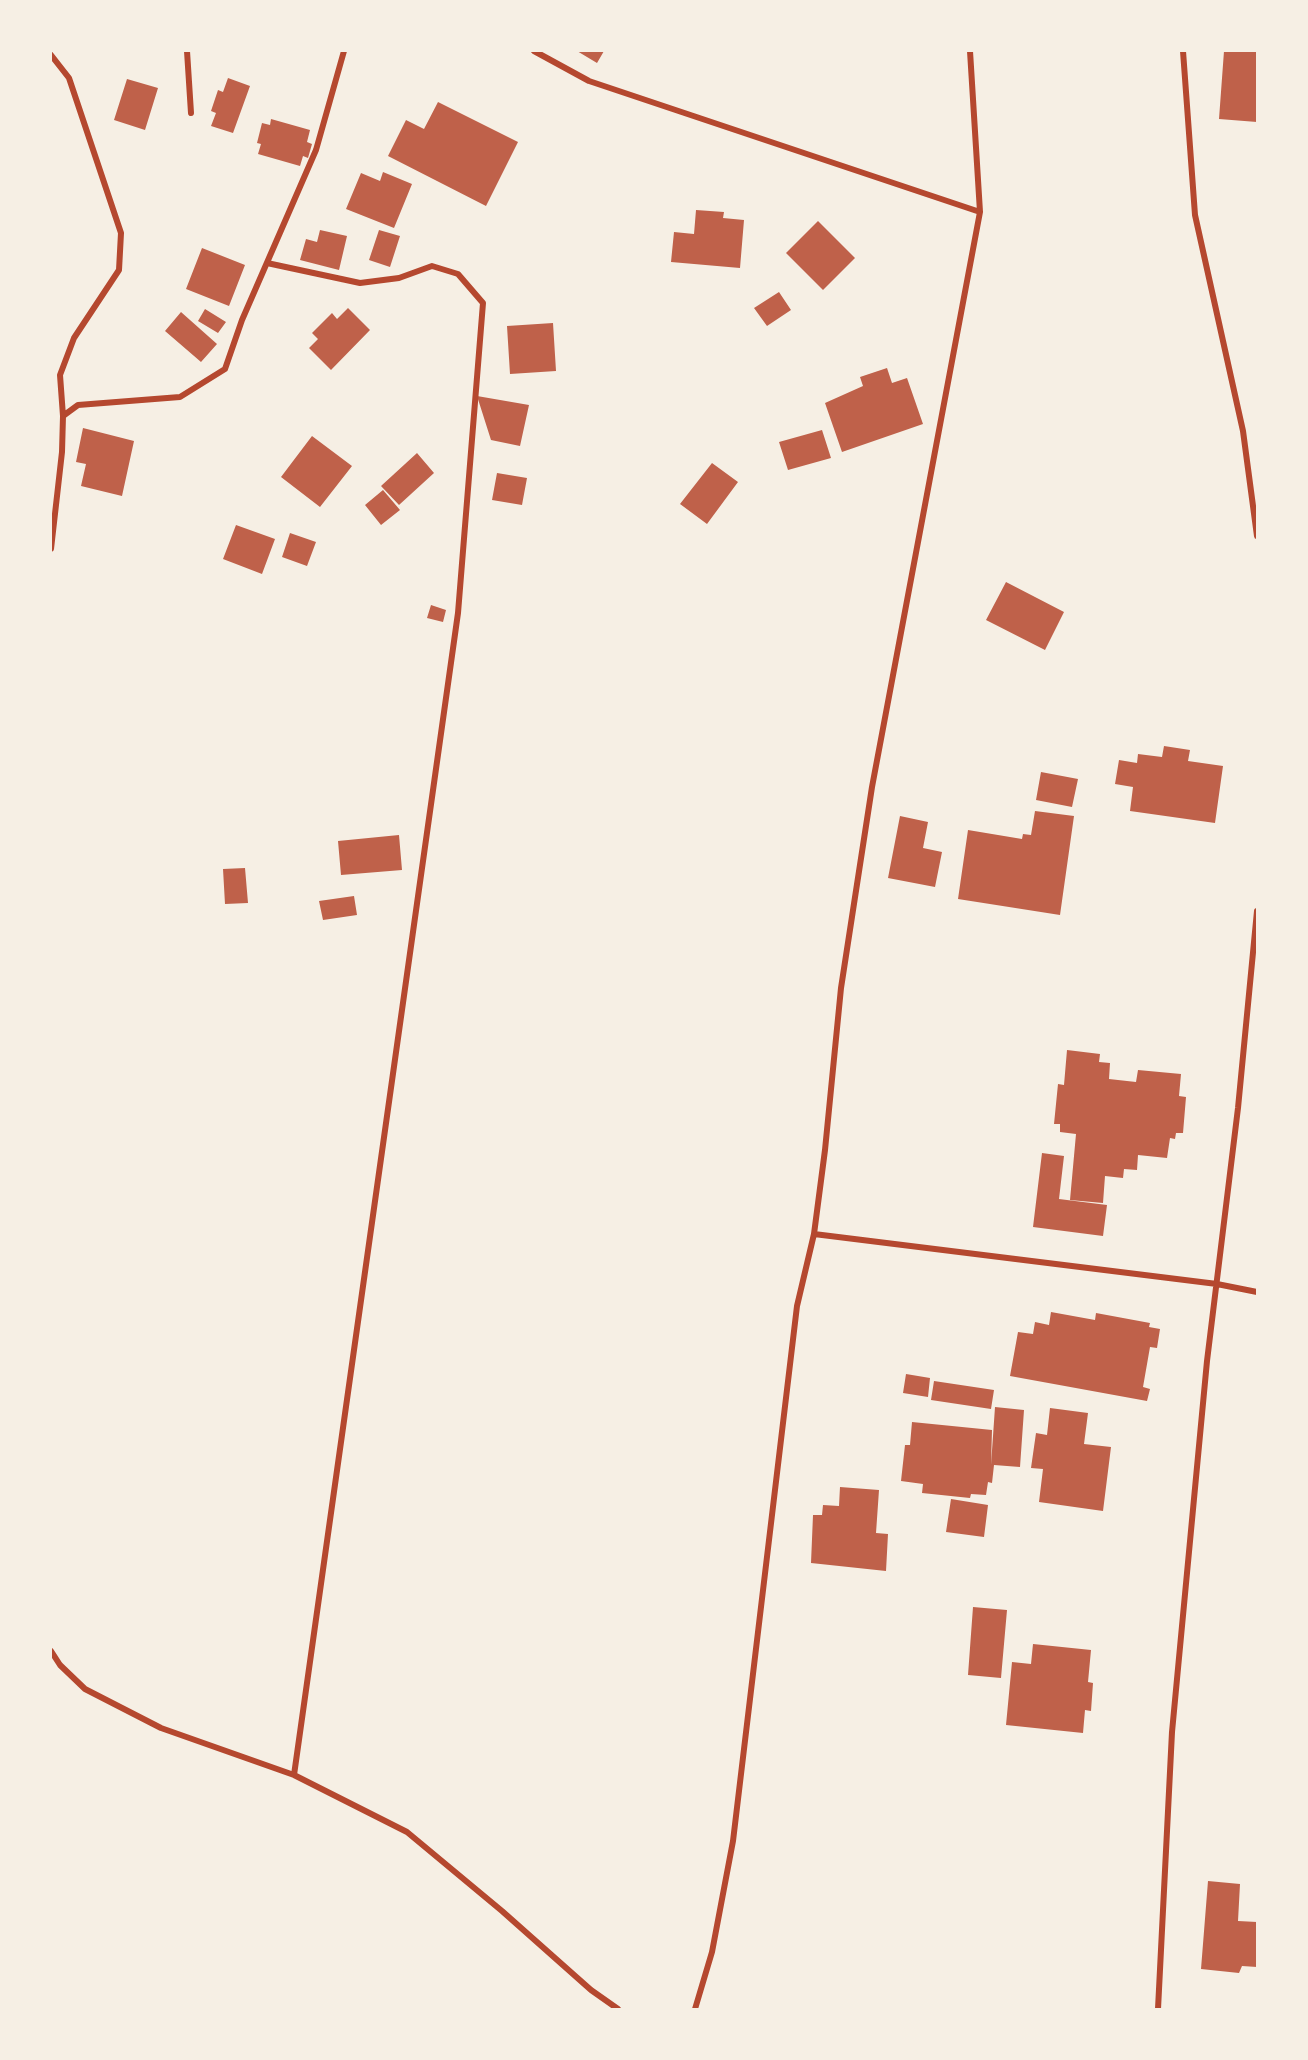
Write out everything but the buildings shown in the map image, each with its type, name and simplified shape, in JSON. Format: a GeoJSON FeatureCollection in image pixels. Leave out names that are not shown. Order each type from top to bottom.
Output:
{"type":"FeatureCollection","features":[{"type":"Feature","properties":{"kind":"street"},"geometry":{"type":"LineString","coordinates":[[187,51],[192,113]]}},
{"type":"Feature","properties":{"kind":"street"},"geometry":{"type":"LineString","coordinates":[[63,416],[78,405],[180,397],[225,369],[267,263],[316,150],[344,51]]}},
{"type":"Feature","properties":{"kind":"street"},"geometry":{"type":"LineString","coordinates":[[534,51],[589,81],[980,212]]}},
{"type":"Feature","properties":{"kind":"street"},"geometry":{"type":"LineString","coordinates":[[695,2009],[712,1952],[733,1841],[797,1306],[814,1234],[841,988],[872,787],[980,212],[970,51]]}},
{"type":"Feature","properties":{"kind":"street"},"geometry":{"type":"LineString","coordinates":[[1183,51],[1195,215],[1243,431],[1257,536]]}},
{"type":"Feature","properties":{"kind":"street"},"geometry":{"type":"LineString","coordinates":[[51,55],[69,78],[121,233],[119,270],[74,338],[60,375],[63,416],[62,452],[51,549]]}},
{"type":"Feature","properties":{"kind":"street"},"geometry":{"type":"LineString","coordinates":[[267,263],[360,283],[399,278],[432,266],[458,274],[483,303],[458,613],[294,1775]]}},
{"type":"Feature","properties":{"kind":"street"},"geometry":{"type":"LineString","coordinates":[[1158,2009],[1172,1732],[1207,1360],[1238,1108],[1257,911]]}},
{"type":"Feature","properties":{"kind":"street"},"geometry":{"type":"LineString","coordinates":[[814,1234],[1217,1284],[1257,1292]]}},
{"type":"Feature","properties":{"kind":"street"},"geometry":{"type":"LineString","coordinates":[[51,1651],[60,1665],[85,1689],[161,1728],[294,1775],[406,1832],[502,1911],[591,1990],[618,2009]]}}]}
